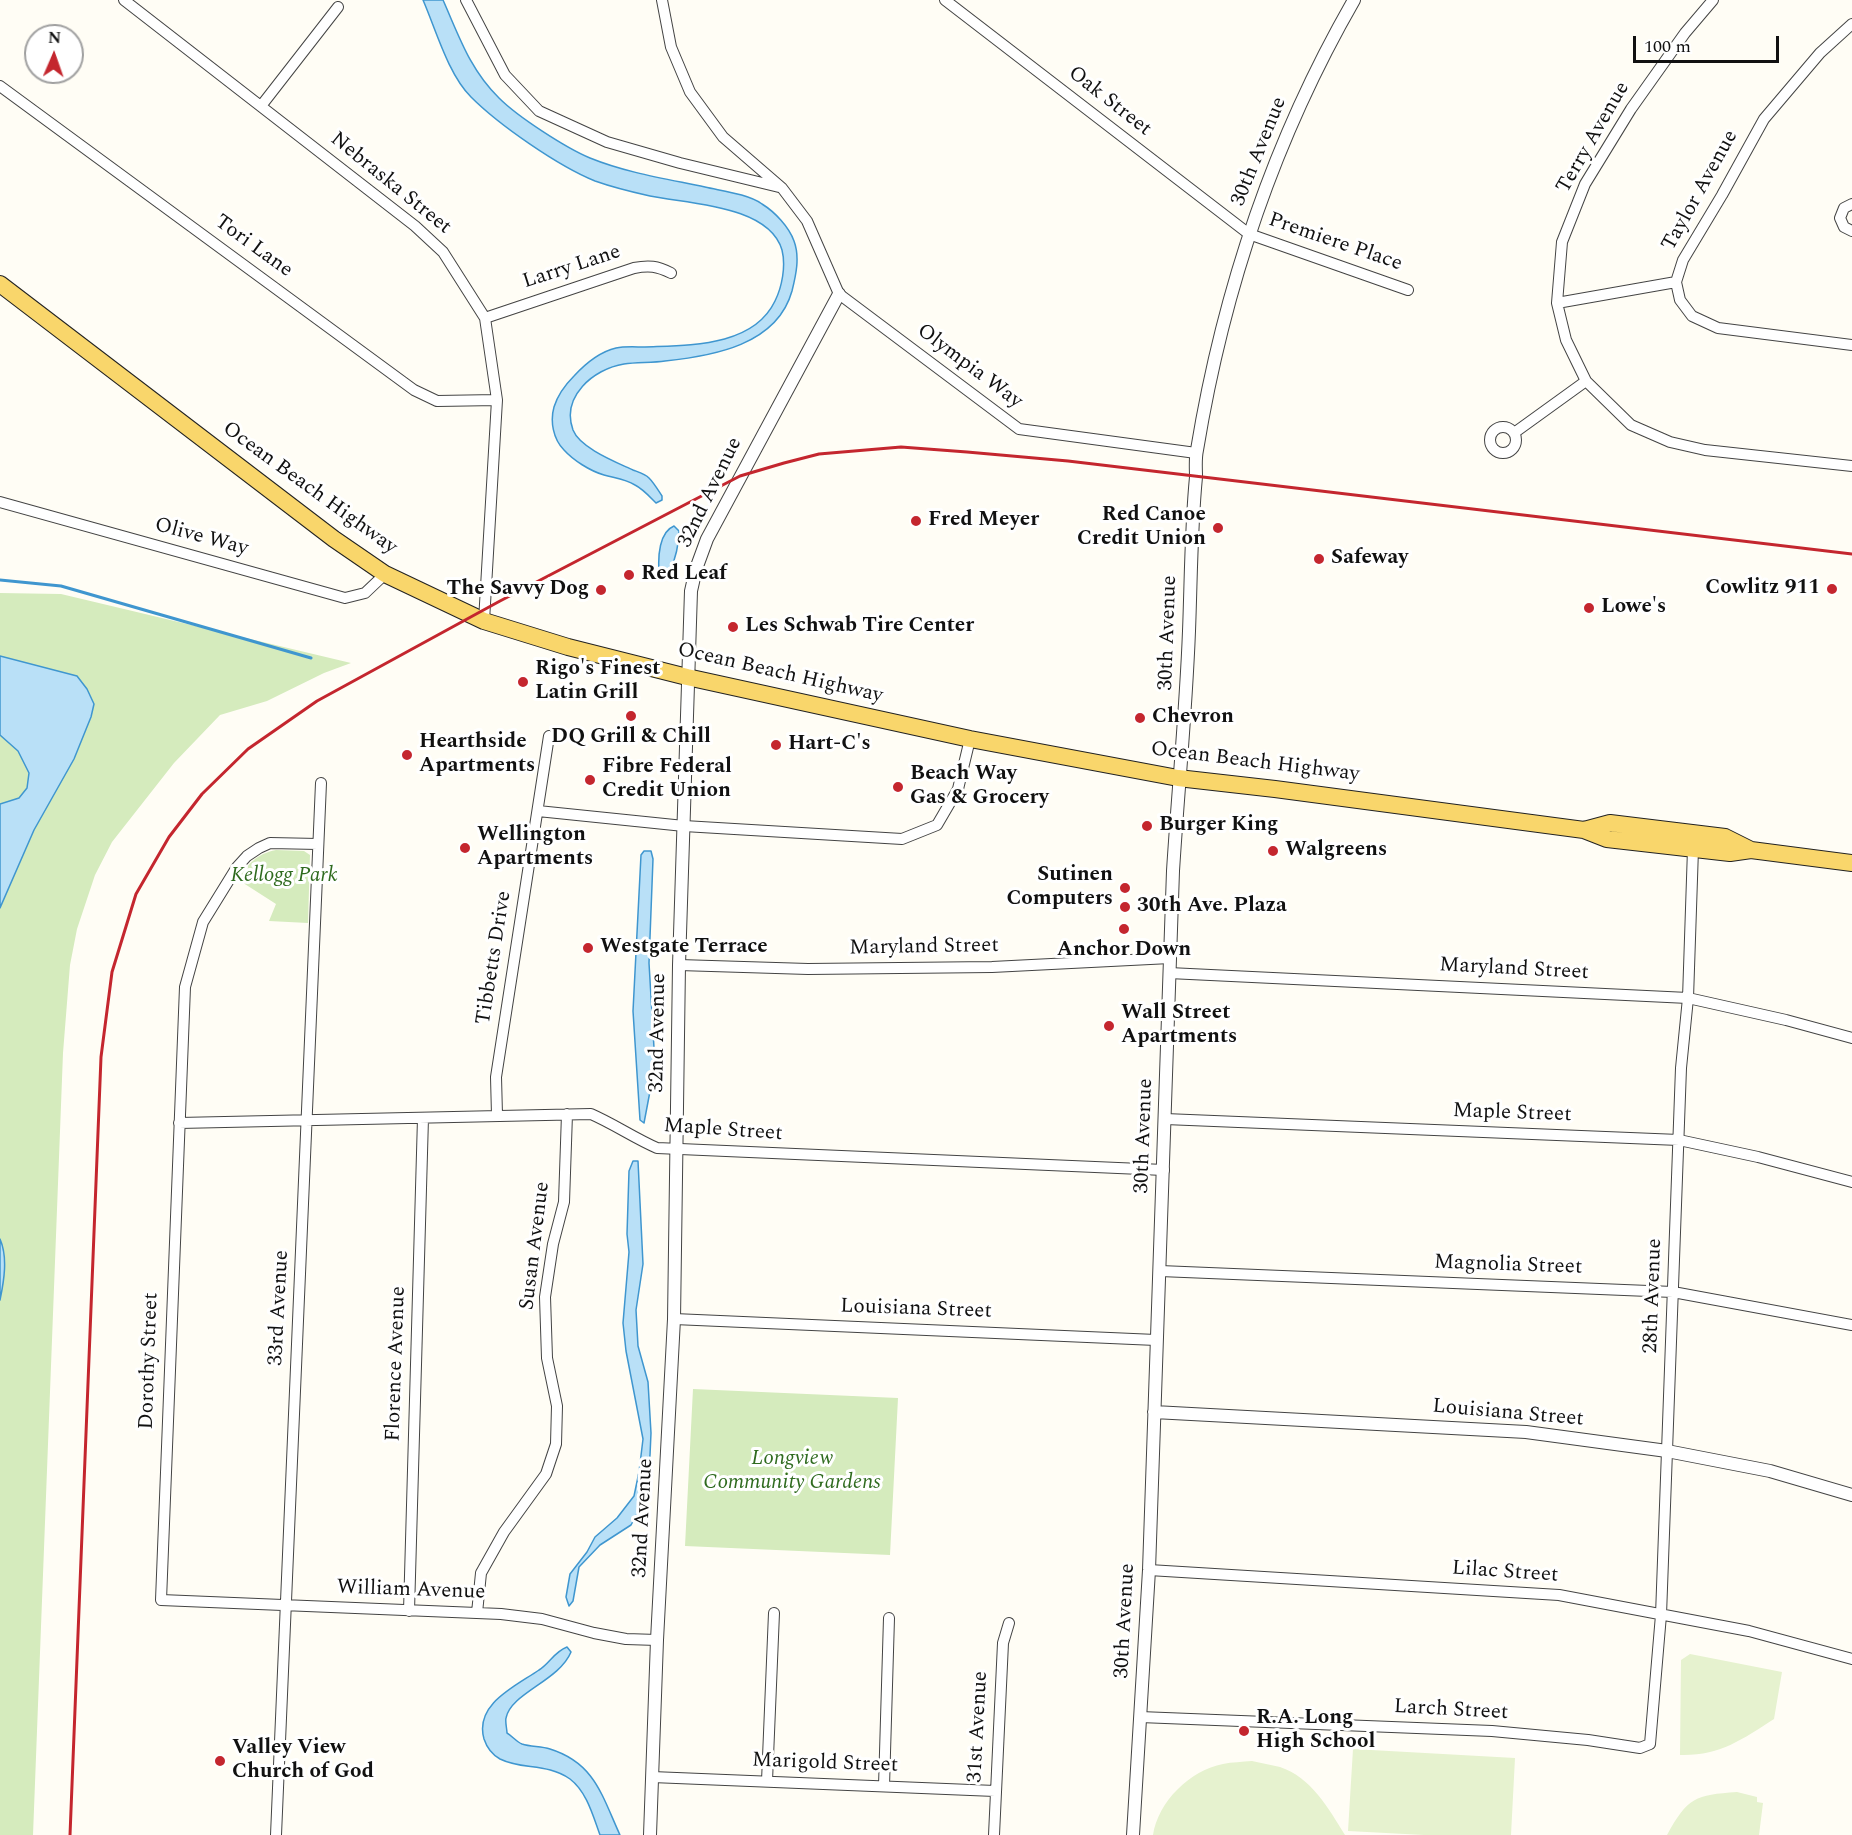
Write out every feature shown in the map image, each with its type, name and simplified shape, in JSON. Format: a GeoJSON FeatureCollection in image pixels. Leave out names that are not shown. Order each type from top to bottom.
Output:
{"type":"FeatureCollection","features":[{"type":"Feature","properties":{"kind":"main road","name":"Ocean Beach Highway"},"geometry":{"type":"LineString","coordinates":[[0,284],[334,539],[385,574],[484,621],[568,647],[687,677],[970,739],[1179,778],[1584,830],[1607,839],[1730,853],[1751,850],[1852,863]]}},
{"type":"Feature","properties":{"kind":"main road","name":"Ocean Beach Highway"},"geometry":{"type":"LineString","coordinates":[[1584,830],[1610,823],[1725,837],[1751,850]]}},
{"type":"Feature","properties":{"kind":"street","name":"Nebraska Street"},"geometry":{"type":"LineString","coordinates":[[124,0],[415,226],[443,252],[485,318],[497,400],[484,621]]}},
{"type":"Feature","properties":{"kind":"street"},"geometry":{"type":"LineString","coordinates":[[466,0],[506,75],[539,111],[607,142],[782,188]]}},
{"type":"Feature","properties":{"kind":"street"},"geometry":{"type":"LineString","coordinates":[[662,0],[671,46],[690,92],[723,136],[782,188],[807,220],[839,294]]}},
{"type":"Feature","properties":{"kind":"street","name":"Oak Street"},"geometry":{"type":"LineString","coordinates":[[945,0],[1249,234]]}},
{"type":"Feature","properties":{"kind":"street","name":"30th Avenue"},"geometry":{"type":"LineString","coordinates":[[1133,1835],[1149,1570],[1169,973],[1186,691],[1196,453],[1219,339],[1249,234],[1274,162],[1325,50],[1354,0]]}},
{"type":"Feature","properties":{"kind":"street","name":"Terry Avenue"},"geometry":{"type":"LineString","coordinates":[[1713,0],[1685,33],[1631,109],[1585,184],[1562,242],[1557,303],[1566,340],[1586,381],[1631,425],[1670,442],[1705,450],[1852,466]]}},
{"type":"Feature","properties":{"kind":"street"},"geometry":{"type":"LineString","coordinates":[[261,106],[338,8]]}},
{"type":"Feature","properties":{"kind":"street","name":"Taylor Avenue"},"geometry":{"type":"LineString","coordinates":[[1852,24],[1820,52],[1764,119],[1683,260],[1676,282],[1680,300],[1692,316],[1718,328],[1852,345]]}},
{"type":"Feature","properties":{"kind":"street","name":"Tori Lane"},"geometry":{"type":"LineString","coordinates":[[0,86],[414,390],[437,401],[497,400]]}},
{"type":"Feature","properties":{"kind":"street"},"geometry":{"type":"LineString","coordinates":[[1852,204],[1844,208],[1840,218],[1844,227],[1852,231]]}},
{"type":"Feature","properties":{"kind":"street","name":"Premiere Place"},"geometry":{"type":"LineString","coordinates":[[1249,234],[1408,290]]}},
{"type":"Feature","properties":{"kind":"street","name":"Larry Lane"},"geometry":{"type":"LineString","coordinates":[[485,318],[634,268],[657,266],[671,273]]}},
{"type":"Feature","properties":{"kind":"street"},"geometry":{"type":"LineString","coordinates":[[1557,303],[1676,282]]}},
{"type":"Feature","properties":{"kind":"street","name":"Olympia Way"},"geometry":{"type":"LineString","coordinates":[[839,294],[1019,429],[1196,453]]}},
{"type":"Feature","properties":{"kind":"street","name":"32nd Avenue"},"geometry":{"type":"LineString","coordinates":[[650,1835],[657,1640],[674,1320],[679,965],[691,591],[696,568],[707,539],[839,294]]}},
{"type":"Feature","properties":{"kind":"street"},"geometry":{"type":"LineString","coordinates":[[1514,433],[1586,381]]}},
{"type":"Feature","properties":{"kind":"street","name":"Olive Way"},"geometry":{"type":"LineString","coordinates":[[0,502],[345,598],[365,593],[385,574]]}},
{"type":"Feature","properties":{"kind":"street","name":"Tibbetts Drive"},"geometry":{"type":"LineString","coordinates":[[496,1115],[496,1077],[549,736]]}},
{"type":"Feature","properties":{"kind":"street"},"geometry":{"type":"LineString","coordinates":[[538,812],[684,826],[902,839],[937,825],[958,789],[970,739]]}},
{"type":"Feature","properties":{"kind":"street","name":"33rd Avenue"},"geometry":{"type":"LineString","coordinates":[[276,1835],[321,783]]}},
{"type":"Feature","properties":{"kind":"street","name":"Dorothy Street"},"geometry":{"type":"LineString","coordinates":[[161,1600],[185,987],[203,922],[237,867],[247,856],[259,848],[279,842],[318,844]]}},
{"type":"Feature","properties":{"kind":"street","name":"28th Avenue"},"geometry":{"type":"LineString","coordinates":[[1650,1744],[1661,1615],[1681,1068],[1688,998],[1693,849]]}},
{"type":"Feature","properties":{"kind":"street","name":"Maryland Street"},"geometry":{"type":"LineString","coordinates":[[679,965],[808,969],[992,967],[1170,958]]}},
{"type":"Feature","properties":{"kind":"street","name":"Maryland Street"},"geometry":{"type":"LineString","coordinates":[[1169,973],[1688,998],[1786,1020],[1852,1038]]}},
{"type":"Feature","properties":{"kind":"street","name":"Susan Avenue"},"geometry":{"type":"LineString","coordinates":[[477,1613],[481,1573],[504,1532],[546,1474],[556,1444],[557,1406],[547,1358],[545,1297],[553,1244],[564,1202],[567,1114]]}},
{"type":"Feature","properties":{"kind":"street","name":"Maple Street"},"geometry":{"type":"LineString","coordinates":[[179,1123],[591,1114],[611,1122],[636,1139],[657,1148],[1164,1170]]}},
{"type":"Feature","properties":{"kind":"street","name":"Florence Avenue"},"geometry":{"type":"LineString","coordinates":[[409,1611],[423,1118]]}},
{"type":"Feature","properties":{"kind":"street","name":"Maple Street"},"geometry":{"type":"LineString","coordinates":[[1165,1119],[1679,1140],[1758,1157],[1852,1182]]}},
{"type":"Feature","properties":{"kind":"street","name":"Magnolia Street"},"geometry":{"type":"LineString","coordinates":[[1160,1271],[1673,1292],[1852,1325]]}},
{"type":"Feature","properties":{"kind":"street","name":"Louisiana Street"},"geometry":{"type":"LineString","coordinates":[[674,1320],[1156,1340]]}},
{"type":"Feature","properties":{"kind":"street","name":"Louisiana Street"},"geometry":{"type":"LineString","coordinates":[[1154,1412],[1526,1432],[1667,1450],[1770,1471],[1852,1495]]}},
{"type":"Feature","properties":{"kind":"street","name":"Lilac Street"},"geometry":{"type":"LineString","coordinates":[[1149,1570],[1558,1595],[1749,1631],[1852,1659]]}},
{"type":"Feature","properties":{"kind":"street","name":"William Avenue"},"geometry":{"type":"LineString","coordinates":[[161,1600],[501,1614],[542,1619],[626,1639],[657,1640]]}},
{"type":"Feature","properties":{"kind":"street"},"geometry":{"type":"LineString","coordinates":[[767,1781],[774,1613]]}},
{"type":"Feature","properties":{"kind":"street"},"geometry":{"type":"LineString","coordinates":[[884,1786],[890,1618]]}},
{"type":"Feature","properties":{"kind":"street","name":"31st Avenue"},"geometry":{"type":"LineString","coordinates":[[994,1835],[1002,1643],[1009,1623]]}},
{"type":"Feature","properties":{"kind":"street","name":"Larch Street"},"geometry":{"type":"LineString","coordinates":[[1140,1717],[1492,1731],[1588,1740],[1640,1748],[1650,1744]]}},
{"type":"Feature","properties":{"kind":"street","name":"Marigold Street"},"geometry":{"type":"LineString","coordinates":[[652,1777],[995,1791]]}},
{"type":"Feature","properties":{"kind":"green space"},"geometry":{"type":"Polygon","coordinates":[[[0,593],[61,594],[351,663],[324,673],[267,701],[220,715],[174,763],[112,842],[95,875],[77,929],[70,965],[63,1053],[33,1835],[0,1835],[0,593]]]}},
{"type":"Feature","properties":{"kind":"green space","name":"Kellogg Park"},"geometry":{"type":"Polygon","coordinates":[[[276,850],[304,851],[310,855],[308,923],[269,921],[276,904],[237,879],[258,857],[276,850]]]}},
{"type":"Feature","properties":{"kind":"green space","name":"Longview Community Gardens"},"geometry":{"type":"Polygon","coordinates":[[[693,1389],[898,1398],[890,1555],[685,1546],[693,1389]]]}},
{"type":"Feature","properties":{"kind":"green space"},"geometry":{"type":"Polygon","coordinates":[[[1690,1654],[1782,1672],[1774,1719],[1719,1750],[1680,1755],[1681,1660],[1690,1654]]]}},
{"type":"Feature","properties":{"kind":"green space"},"geometry":{"type":"Polygon","coordinates":[[[1353,1749],[1515,1758],[1511,1835],[1424,1835],[1348,1831],[1353,1749]]]}},
{"type":"Feature","properties":{"kind":"green space"},"geometry":{"type":"Polygon","coordinates":[[[1252,1761],[1280,1767],[1301,1778],[1318,1795],[1345,1835],[1153,1835],[1161,1811],[1177,1789],[1188,1780],[1211,1767],[1252,1761]]]}},
{"type":"Feature","properties":{"kind":"green space"},"geometry":{"type":"Polygon","coordinates":[[[1737,1792],[1757,1797],[1757,1802],[1763,1803],[1759,1835],[1667,1835],[1687,1805],[1694,1800],[1711,1795],[1737,1792]]]}},
{"type":"Feature","properties":{"kind":"water"},"geometry":{"type":"Polygon","coordinates":[[[423,0],[443,0],[466,52],[480,76],[499,98],[518,114],[568,147],[618,168],[750,198],[772,211],[792,236],[797,260],[792,291],[784,309],[773,324],[758,336],[703,356],[612,367],[591,378],[576,396],[570,418],[577,437],[599,454],[641,473],[653,482],[662,496],[662,500],[656,503],[646,493],[627,481],[593,471],[560,446],[553,424],[553,412],[558,398],[562,390],[583,367],[598,355],[610,350],[623,347],[700,344],[718,341],[752,327],[765,316],[775,301],[783,269],[782,250],[774,235],[745,215],[705,205],[650,196],[595,181],[530,144],[497,120],[463,87],[443,51],[423,0]]]}},
{"type":"Feature","properties":{"kind":"water"},"geometry":{"type":"Polygon","coordinates":[[[674,526],[679,531],[675,558],[669,574],[664,575],[659,571],[660,546],[665,534],[674,526]]]}},
{"type":"Feature","properties":{"kind":"water"},"geometry":{"type":"Polygon","coordinates":[[[0,656],[77,676],[87,689],[94,704],[74,759],[34,830],[0,908],[0,804],[19,798],[27,788],[29,773],[18,751],[0,735],[0,656]]]}},
{"type":"Feature","properties":{"kind":"water"},"geometry":{"type":"Polygon","coordinates":[[[644,851],[651,851],[653,859],[649,963],[655,1065],[644,1123],[640,1120],[633,1011],[641,855],[644,851]]]}},
{"type":"Feature","properties":{"kind":"water"},"geometry":{"type":"Polygon","coordinates":[[[633,1161],[638,1161],[643,1264],[636,1310],[638,1346],[648,1382],[650,1455],[642,1499],[636,1516],[631,1525],[600,1545],[579,1567],[573,1601],[569,1606],[566,1597],[570,1574],[595,1537],[617,1518],[634,1496],[639,1472],[643,1439],[626,1351],[623,1323],[629,1252],[627,1234],[629,1171],[633,1161]]]}},
{"type":"Feature","properties":{"kind":"water"},"geometry":{"type":"Polygon","coordinates":[[[0,1239],[5,1261],[0,1300],[0,1239]]]}},
{"type":"Feature","properties":{"kind":"water"},"geometry":{"type":"Polygon","coordinates":[[[567,1647],[571,1652],[565,1662],[510,1709],[506,1720],[507,1733],[522,1744],[550,1749],[565,1755],[587,1772],[602,1794],[620,1835],[600,1835],[585,1797],[570,1779],[552,1771],[517,1765],[500,1759],[490,1750],[484,1739],[485,1716],[499,1697],[543,1667],[567,1647]]]}},
{"type":"Feature","properties":{"kind":"waterway"},"geometry":{"type":"LineString","coordinates":[[0,580],[61,586],[311,658]]}},
{"type":"Feature","properties":{"kind":"railway"},"geometry":{"type":"LineString","coordinates":[[70,1835],[101,1057],[112,972],[136,894],[169,837],[202,794],[248,749],[317,701],[500,601],[740,476],[819,454],[901,447],[1068,461],[1852,554]]}},
{"type":"Feature","properties":{"kind":"place","name":"Fred Meyer"},"geometry":{"type":"Point","coordinates":[916,521]}},
{"type":"Feature","properties":{"kind":"place","name":"Red Canoe Credit Union"},"geometry":{"type":"Point","coordinates":[1218,528]}},
{"type":"Feature","properties":{"kind":"place","name":"Safeway"},"geometry":{"type":"Point","coordinates":[1319,559]}},
{"type":"Feature","properties":{"kind":"place","name":"Red Leaf"},"geometry":{"type":"Point","coordinates":[629,575]}},
{"type":"Feature","properties":{"kind":"place","name":"Cowlitz 911"},"geometry":{"type":"Point","coordinates":[1832,589]}},
{"type":"Feature","properties":{"kind":"place","name":"The Savvy Dog"},"geometry":{"type":"Point","coordinates":[601,590]}},
{"type":"Feature","properties":{"kind":"place","name":"Lowe's"},"geometry":{"type":"Point","coordinates":[1589,608]}},
{"type":"Feature","properties":{"kind":"place","name":"Les Schwab Tire Center"},"geometry":{"type":"Point","coordinates":[733,627]}},
{"type":"Feature","properties":{"kind":"place","name":"Rigo's Finest Latin Grill"},"geometry":{"type":"Point","coordinates":[523,682]}},
{"type":"Feature","properties":{"kind":"place","name":"DQ Grill & Chill"},"geometry":{"type":"Point","coordinates":[631,716]}},
{"type":"Feature","properties":{"kind":"place","name":"Chevron"},"geometry":{"type":"Point","coordinates":[1140,718]}},
{"type":"Feature","properties":{"kind":"place","name":"Hart-C's"},"geometry":{"type":"Point","coordinates":[776,745]}},
{"type":"Feature","properties":{"kind":"place","name":"Hearthside Apartments"},"geometry":{"type":"Point","coordinates":[407,755]}},
{"type":"Feature","properties":{"kind":"place","name":"Fibre Federal Credit Union"},"geometry":{"type":"Point","coordinates":[590,780]}},
{"type":"Feature","properties":{"kind":"place","name":"Beach Way Gas & Grocery"},"geometry":{"type":"Point","coordinates":[898,787]}},
{"type":"Feature","properties":{"kind":"place","name":"Burger King"},"geometry":{"type":"Point","coordinates":[1147,826]}},
{"type":"Feature","properties":{"kind":"place","name":"Wellington Apartments"},"geometry":{"type":"Point","coordinates":[465,848]}},
{"type":"Feature","properties":{"kind":"place","name":"Walgreens"},"geometry":{"type":"Point","coordinates":[1273,851]}},
{"type":"Feature","properties":{"kind":"place","name":"Sutinen Computers"},"geometry":{"type":"Point","coordinates":[1125,888]}},
{"type":"Feature","properties":{"kind":"place","name":"30th Ave. Plaza"},"geometry":{"type":"Point","coordinates":[1125,907]}},
{"type":"Feature","properties":{"kind":"place","name":"Anchor Down"},"geometry":{"type":"Point","coordinates":[1124,929]}},
{"type":"Feature","properties":{"kind":"place","name":"Westgate Terrace"},"geometry":{"type":"Point","coordinates":[588,948]}},
{"type":"Feature","properties":{"kind":"place","name":"Wall Street Apartments"},"geometry":{"type":"Point","coordinates":[1109,1026]}},
{"type":"Feature","properties":{"kind":"place","name":"R.A. Long High School"},"geometry":{"type":"Point","coordinates":[1244,1731]}},
{"type":"Feature","properties":{"kind":"place","name":"Valley View Church of God"},"geometry":{"type":"Point","coordinates":[220,1761]}}]}
